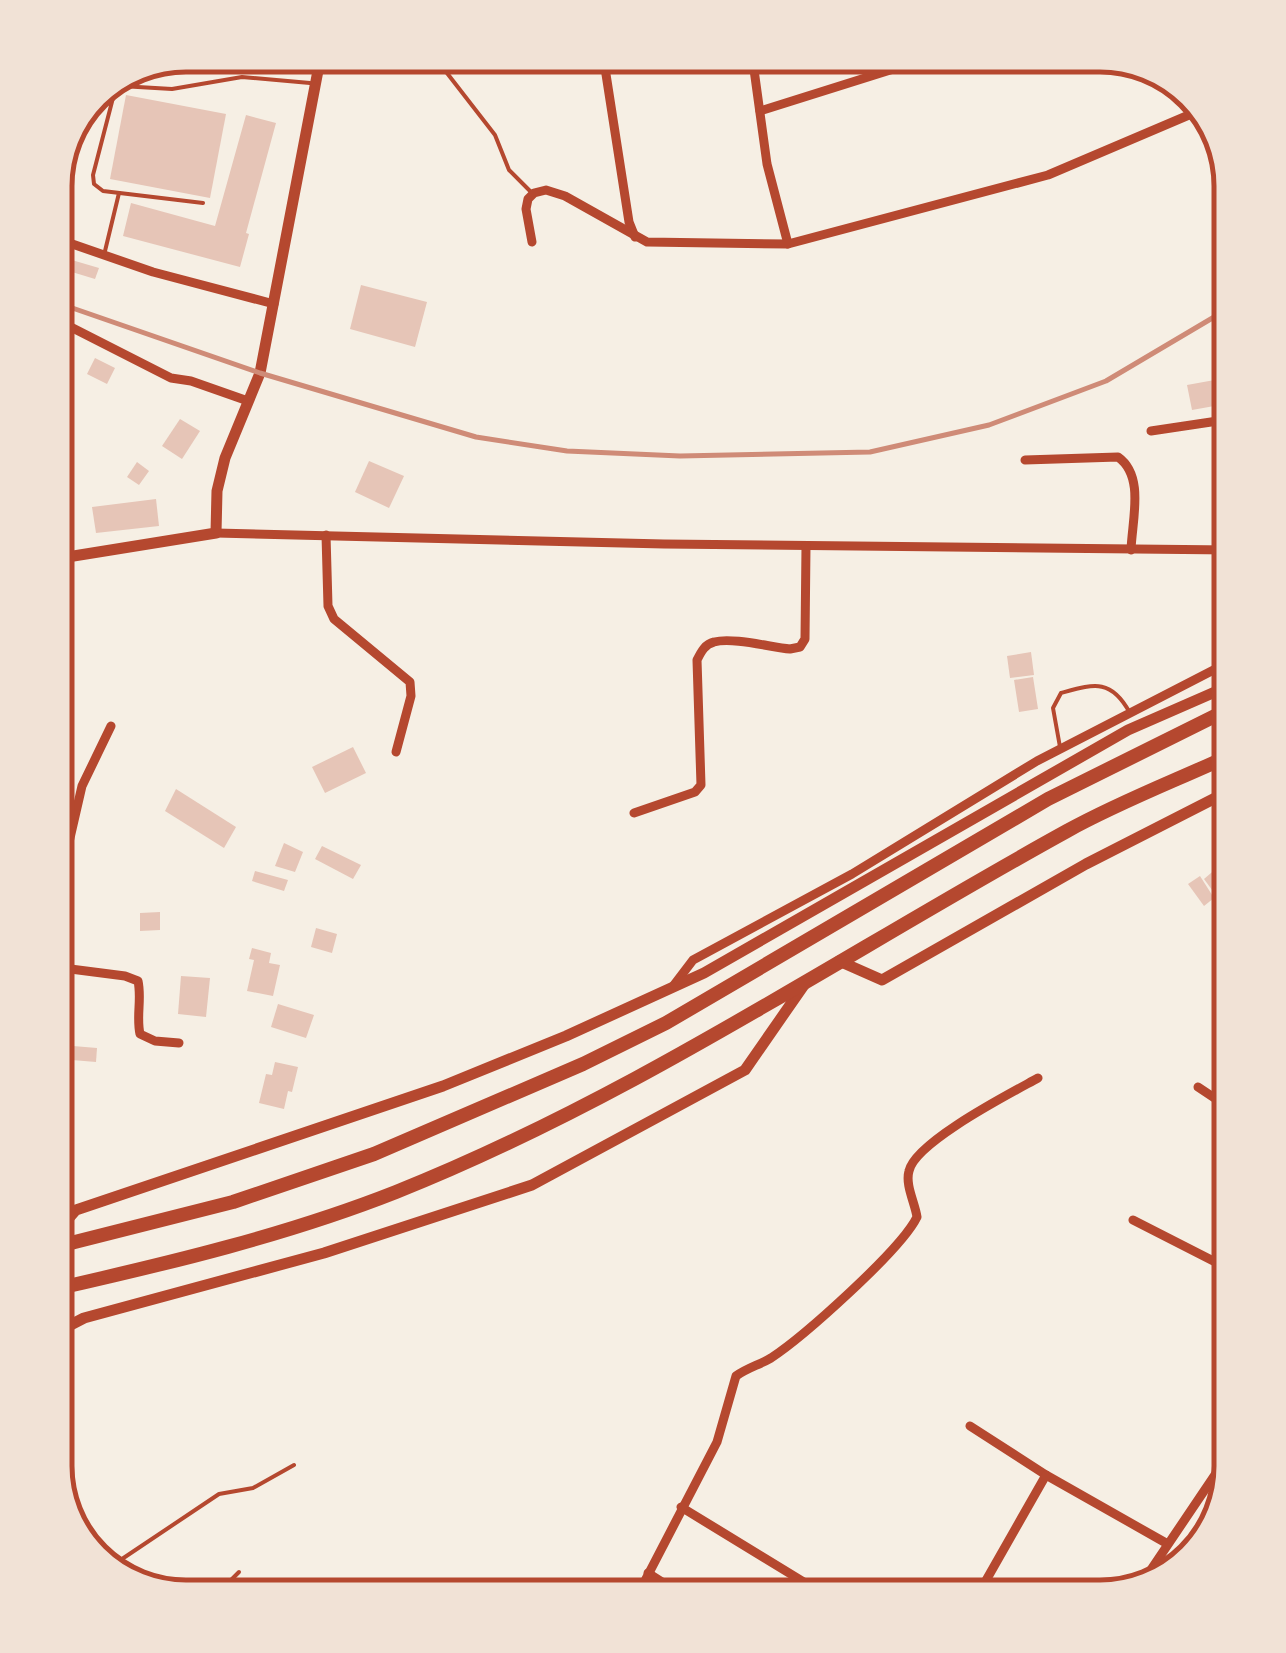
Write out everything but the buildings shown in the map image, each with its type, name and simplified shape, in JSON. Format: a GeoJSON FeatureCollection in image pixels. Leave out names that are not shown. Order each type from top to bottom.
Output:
{"type":"FeatureCollection","features":[{"type":"Feature","properties":{"kind":"highway"},"geometry":{"type":"LineString","coordinates":[[72,1243],[234,1202],[374,1154],[584,1064],[666,1023],[1048,799],[1214,716]]}},
{"type":"Feature","properties":{"kind":"highway"},"geometry":{"type":"LineString","coordinates":[[72,1285],[306,1224],[396,1192],[562,1116],[1070,829],[1214,762]]}},
{"type":"Feature","properties":{"kind":"main road"},"geometry":{"type":"LineString","coordinates":[[73,556],[216,532],[221,474],[260,373],[317,73]]}},
{"type":"Feature","properties":{"kind":"main road"},"geometry":{"type":"LineString","coordinates":[[72,1214],[443,1086],[704,973],[1128,730],[1214,692]]}},
{"type":"Feature","properties":{"kind":"main road"},"geometry":{"type":"LineString","coordinates":[[839,961],[882,980],[1086,864],[1214,799]]}},
{"type":"Feature","properties":{"kind":"main road"},"geometry":{"type":"LineString","coordinates":[[72,1324],[324,1253],[532,1185],[745,1070],[806,980]]}},
{"type":"Feature","properties":{"kind":"street"},"geometry":{"type":"LineString","coordinates":[[607,73],[629,222],[635,237]]}},
{"type":"Feature","properties":{"kind":"street"},"geometry":{"type":"LineString","coordinates":[[755,73],[768,164],[788,244]]}},
{"type":"Feature","properties":{"kind":"street"},"geometry":{"type":"LineString","coordinates":[[760,111],[881,73]]}},
{"type":"Feature","properties":{"kind":"street"},"geometry":{"type":"LineString","coordinates":[[532,242],[526,209],[533,194],[555,191],[647,242],[788,244],[1048,175],[1187,115]]}},
{"type":"Feature","properties":{"kind":"street"},"geometry":{"type":"LineString","coordinates":[[73,244],[153,272],[274,304]]}},
{"type":"Feature","properties":{"kind":"street"},"geometry":{"type":"LineString","coordinates":[[73,328],[171,378],[248,402]]}},
{"type":"Feature","properties":{"kind":"street"},"geometry":{"type":"LineString","coordinates":[[1151,431],[1214,422]]}},
{"type":"Feature","properties":{"kind":"street"},"geometry":{"type":"LineString","coordinates":[[1025,460],[1118,457],[1128,465],[1135,478],[1131,550]]}},
{"type":"Feature","properties":{"kind":"street"},"geometry":{"type":"LineString","coordinates":[[216,532],[806,546],[1214,550]]}},
{"type":"Feature","properties":{"kind":"street"},"geometry":{"type":"LineString","coordinates":[[326,535],[328,606],[334,620],[410,682],[411,696],[396,752]]}},
{"type":"Feature","properties":{"kind":"street"},"geometry":{"type":"LineString","coordinates":[[634,813],[695,792],[701,784],[697,660],[704,648],[712,642],[724,642],[790,648],[800,647],[805,640],[806,546]]}},
{"type":"Feature","properties":{"kind":"street"},"geometry":{"type":"LineString","coordinates":[[671,988],[693,960],[852,874],[1060,748],[1214,670]]}},
{"type":"Feature","properties":{"kind":"street"},"geometry":{"type":"LineString","coordinates":[[72,827],[82,786],[111,726]]}},
{"type":"Feature","properties":{"kind":"street"},"geometry":{"type":"LineString","coordinates":[[72,969],[138,981],[140,1034],[155,1041],[179,1042]]}},
{"type":"Feature","properties":{"kind":"street"},"geometry":{"type":"LineString","coordinates":[[644,1580],[717,1442],[736,1376],[766,1362],[796,1339],[900,1244],[917,1218],[907,1174],[912,1162],[966,1119],[1038,1078]]}},
{"type":"Feature","properties":{"kind":"street"},"geometry":{"type":"LineString","coordinates":[[1198,1087],[1214,1098]]}},
{"type":"Feature","properties":{"kind":"street"},"geometry":{"type":"LineString","coordinates":[[1133,1220],[1214,1261]]}},
{"type":"Feature","properties":{"kind":"street"},"geometry":{"type":"LineString","coordinates":[[970,1426],[1046,1475],[1166,1543]]}},
{"type":"Feature","properties":{"kind":"street"},"geometry":{"type":"LineString","coordinates":[[986,1580],[1046,1475]]}},
{"type":"Feature","properties":{"kind":"street"},"geometry":{"type":"LineString","coordinates":[[1150,1569],[1213,1477]]}},
{"type":"Feature","properties":{"kind":"street"},"geometry":{"type":"LineString","coordinates":[[681,1507],[801,1580]]}},
{"type":"Feature","properties":{"kind":"street"},"geometry":{"type":"LineString","coordinates":[[648,1572],[660,1580]]}},
{"type":"Feature","properties":{"kind":"lane"},"geometry":{"type":"LineString","coordinates":[[447,73],[495,135],[509,170],[533,194]]}},
{"type":"Feature","properties":{"kind":"lane"},"geometry":{"type":"LineString","coordinates":[[133,87],[172,89],[242,77],[315,83]]}},
{"type":"Feature","properties":{"kind":"lane"},"geometry":{"type":"LineString","coordinates":[[112,101],[94,184],[119,193],[203,203]]}},
{"type":"Feature","properties":{"kind":"lane"},"geometry":{"type":"LineString","coordinates":[[104,254],[119,193]]}},
{"type":"Feature","properties":{"kind":"lane"},"geometry":{"type":"LineString","coordinates":[[1060,748],[1053,708],[1060,693],[1094,684],[1104,686],[1123,699],[1130,713]]}},
{"type":"Feature","properties":{"kind":"lane"},"geometry":{"type":"LineString","coordinates":[[121,1559],[219,1494],[253,1488],[294,1466]]}},
{"type":"Feature","properties":{"kind":"lane"},"geometry":{"type":"LineString","coordinates":[[231,1580],[239,1572]]}},
{"type":"Feature","properties":{"kind":"railway"},"geometry":{"type":"LineString","coordinates":[[73,308],[260,373],[476,437],[567,451],[680,456],[870,452],[989,425],[1106,381],[1214,317]]}}]}
